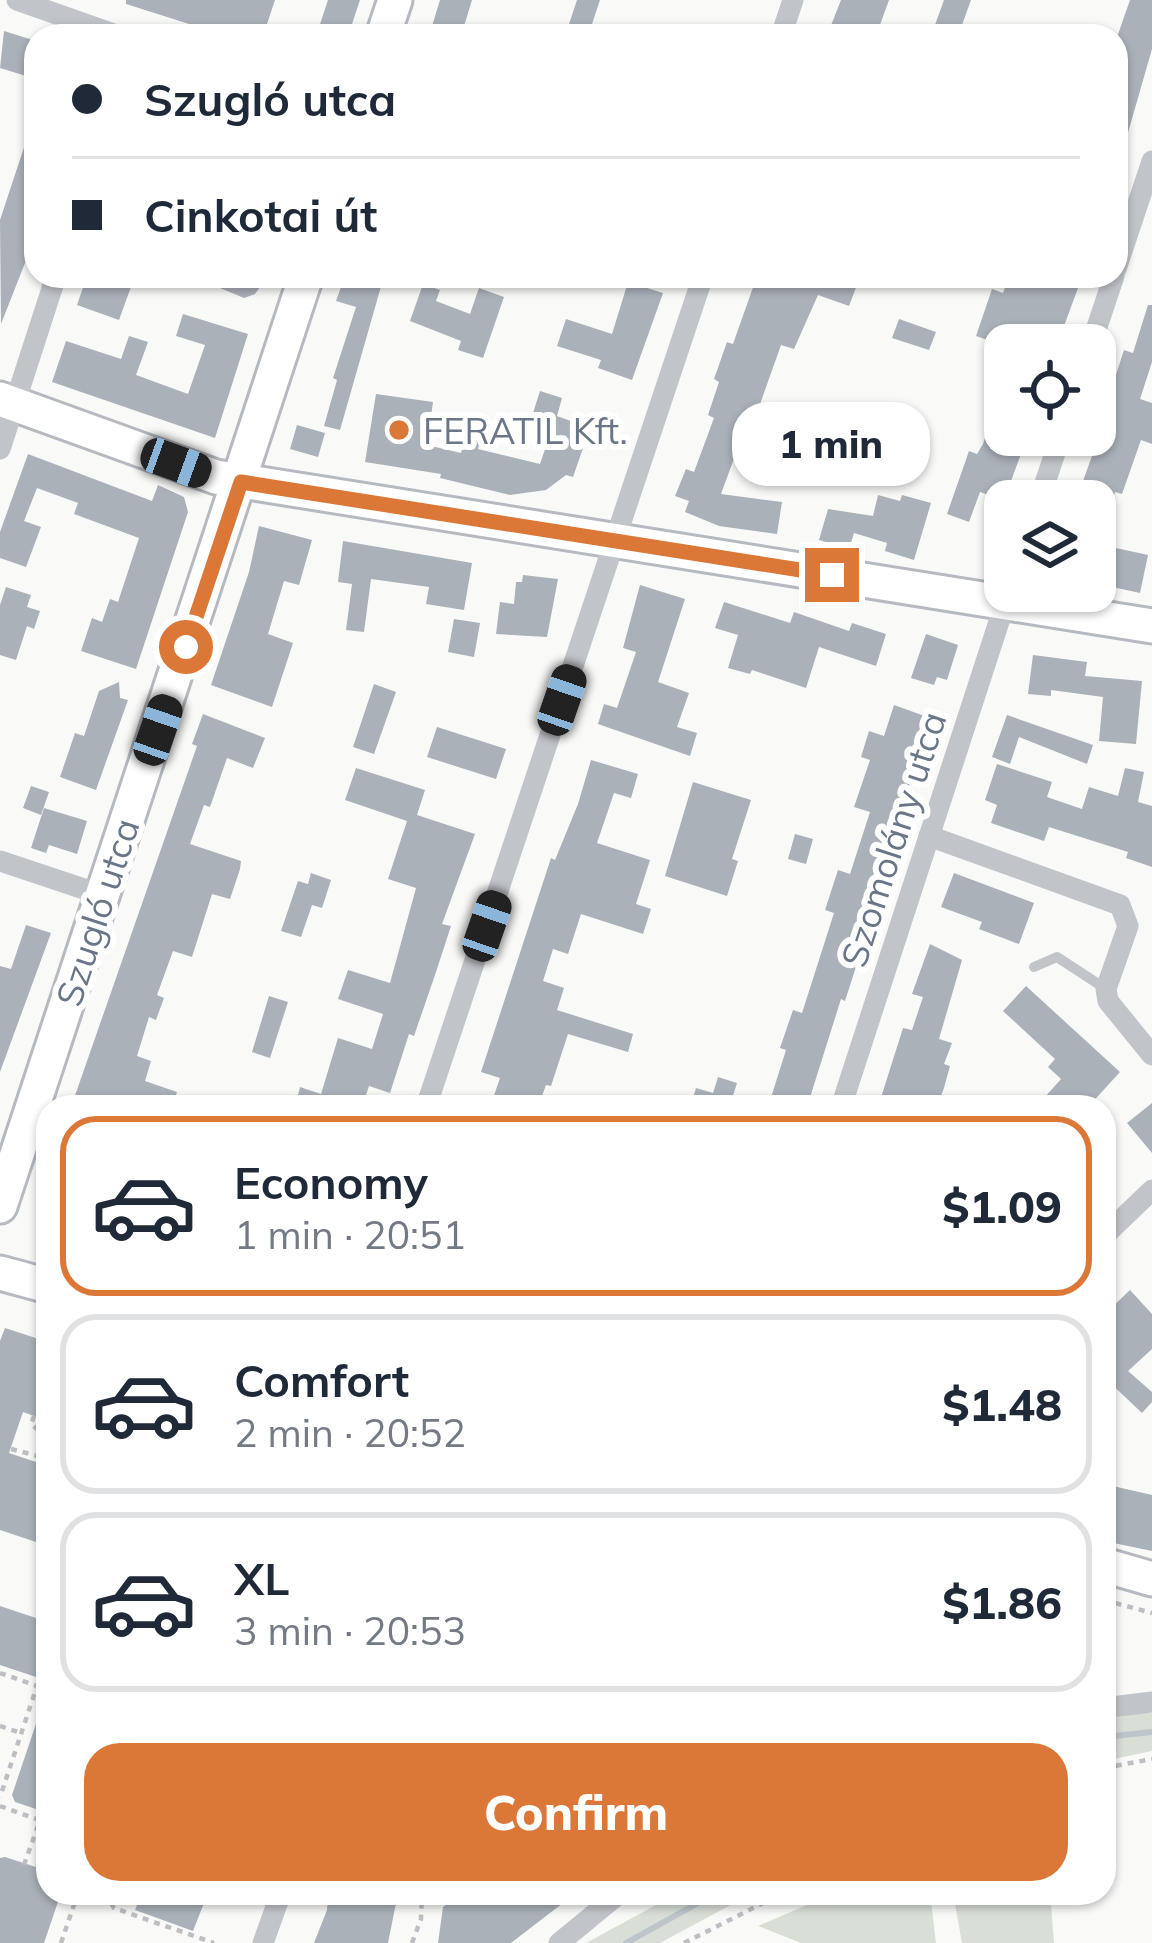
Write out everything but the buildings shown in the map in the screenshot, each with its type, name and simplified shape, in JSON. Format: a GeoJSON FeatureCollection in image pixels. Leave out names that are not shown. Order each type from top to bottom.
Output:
{"type":"FeatureCollection","features":[{"type":"Feature","properties":{"kind":"street"},"geometry":{"type":"LineString","coordinates":[[16,0],[85,24]]}},
{"type":"Feature","properties":{"kind":"street"},"geometry":{"type":"LineString","coordinates":[[1128,233],[1152,160]]}},
{"type":"Feature","properties":{"kind":"street"},"geometry":{"type":"LineString","coordinates":[[0,449],[8,402],[51,288]]}},
{"type":"Feature","properties":{"kind":"street","name":"Szugló utca"},"geometry":{"type":"LineString","coordinates":[[36,1095],[302,288]]}},
{"type":"Feature","properties":{"kind":"street"},"geometry":{"type":"LineString","coordinates":[[430,1095],[699,288]]}},
{"type":"Feature","properties":{"kind":"street"},"geometry":{"type":"LineString","coordinates":[[1098,324],[1110,288]]}},
{"type":"Feature","properties":{"kind":"street"},"geometry":{"type":"LineString","coordinates":[[8,402],[241,482],[984,594]]}},
{"type":"Feature","properties":{"kind":"street","name":"Szomolány utca"},"geometry":{"type":"LineString","coordinates":[[845,1095],[1002,612]]}},
{"type":"Feature","properties":{"kind":"street"},"geometry":{"type":"LineString","coordinates":[[1082,612],[1152,626]]}},
{"type":"Feature","properties":{"kind":"street"},"geometry":{"type":"LineString","coordinates":[[929,836],[1120,905],[1128,926],[1106,989],[1108,1001],[1152,1054]]}},
{"type":"Feature","properties":{"kind":"street"},"geometry":{"type":"LineString","coordinates":[[0,861],[102,895]]}},
{"type":"Feature","properties":{"kind":"street","name":"Szugló utca"},"geometry":{"type":"LineString","coordinates":[[0,1206],[36,1096]]}},
{"type":"Feature","properties":{"kind":"street"},"geometry":{"type":"LineString","coordinates":[[1116,1224],[1152,1190]]}},
{"type":"Feature","properties":{"kind":"street"},"geometry":{"type":"LineString","coordinates":[[0,1273],[36,1283]]}},
{"type":"Feature","properties":{"kind":"street"},"geometry":{"type":"LineString","coordinates":[[1116,1568],[1152,1579]]}},
{"type":"Feature","properties":{"kind":"street"},"geometry":{"type":"LineString","coordinates":[[1116,1706],[1152,1702]]}},
{"type":"Feature","properties":{"kind":"street"},"geometry":{"type":"LineString","coordinates":[[263,1943],[277,1905]]}},
{"type":"Feature","properties":{"kind":"street"},"geometry":{"type":"LineString","coordinates":[[559,1943],[605,1905]]}},
{"type":"Feature","properties":{"kind":"lane"},"geometry":{"type":"LineString","coordinates":[[1034,967],[1057,957],[1106,989]]}},
{"type":"Feature","properties":{"kind":"path"},"geometry":{"type":"LineString","coordinates":[[34,1416],[31,1424],[36,1428]]}},
{"type":"Feature","properties":{"kind":"path"},"geometry":{"type":"LineString","coordinates":[[10,1449],[36,1456]]}},
{"type":"Feature","properties":{"kind":"path"},"geometry":{"type":"LineString","coordinates":[[1116,1603],[1152,1613]]}},
{"type":"Feature","properties":{"kind":"path"},"geometry":{"type":"LineString","coordinates":[[0,1673],[36,1686]]}},
{"type":"Feature","properties":{"kind":"path"},"geometry":{"type":"LineString","coordinates":[[0,1797],[36,1689]]}},
{"type":"Feature","properties":{"kind":"path"},"geometry":{"type":"LineString","coordinates":[[0,1726],[21,1733]]}},
{"type":"Feature","properties":{"kind":"path"},"geometry":{"type":"LineString","coordinates":[[1116,1766],[1152,1759]]}},
{"type":"Feature","properties":{"kind":"path"},"geometry":{"type":"LineString","coordinates":[[0,1806],[36,1818]]}},
{"type":"Feature","properties":{"kind":"path"},"geometry":{"type":"LineString","coordinates":[[24,1865],[36,1839]]}},
{"type":"Feature","properties":{"kind":"path"},"geometry":{"type":"LineString","coordinates":[[61,1943],[74,1905]]}},
{"type":"Feature","properties":{"kind":"path"},"geometry":{"type":"LineString","coordinates":[[112,1905],[214,1943]]}},
{"type":"Feature","properties":{"kind":"path"},"geometry":{"type":"LineString","coordinates":[[412,1943],[422,1905]]}},
{"type":"Feature","properties":{"kind":"path"},"geometry":{"type":"LineString","coordinates":[[685,1943],[759,1905]]}},
{"type":"Feature","properties":{"kind":"shaded area"},"geometry":{"type":"Polygon","coordinates":[[[1152,1713],[1152,1751],[1116,1758],[1116,1718],[1152,1713]]]}},
{"type":"Feature","properties":{"kind":"shaded area"},"geometry":{"type":"Polygon","coordinates":[[[656,1905],[731,1905],[660,1943],[586,1943],[656,1905]]]}},
{"type":"Feature","properties":{"kind":"shaded area"},"geometry":{"type":"Polygon","coordinates":[[[807,1905],[931,1905],[936,1943],[801,1943],[758,1926],[807,1905]]]}},
{"type":"Feature","properties":{"kind":"shaded area"},"geometry":{"type":"Polygon","coordinates":[[[955,1905],[1051,1905],[1054,1943],[962,1943],[955,1905]]]}},
{"type":"Feature","properties":{"kind":"waterway"},"geometry":{"type":"LineString","coordinates":[[1116,1736],[1152,1732]]}},
{"type":"Feature","properties":{"kind":"waterway"},"geometry":{"type":"LineString","coordinates":[[626,1943],[694,1905]]}},
{"type":"Feature","properties":{"kind":"place","name":"FERATIL Kft."},"geometry":{"type":"Point","coordinates":[399,430]}},
{"type":"Feature","properties":{"kind":"route"},"geometry":{"type":"LineString","coordinates":[[186,647],[241,482],[832,575]]}}]}
